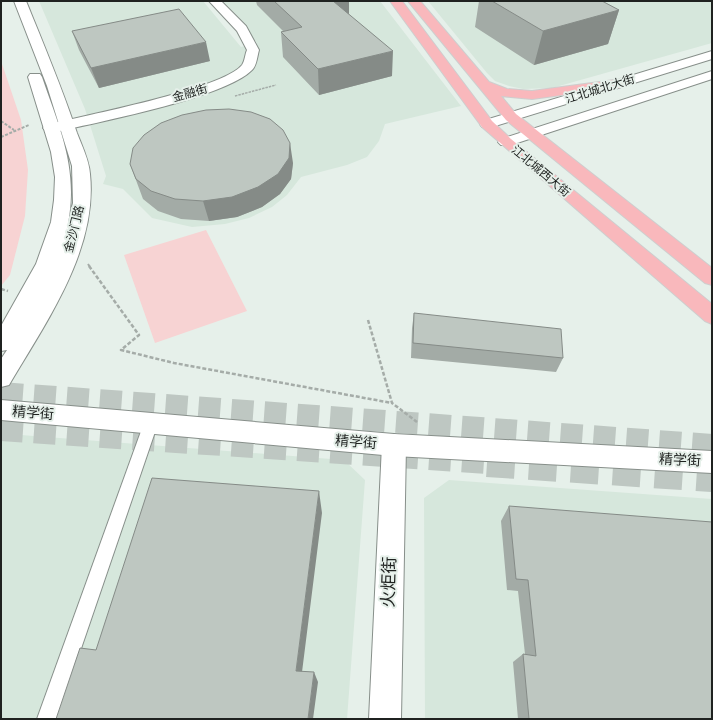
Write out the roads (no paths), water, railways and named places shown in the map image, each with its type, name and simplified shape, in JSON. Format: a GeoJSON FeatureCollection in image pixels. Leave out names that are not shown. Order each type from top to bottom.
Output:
{"type":"FeatureCollection","features":[{"type":"Feature","properties":{"kind":"main road","name":"江北城西大街"},"geometry":{"type":"LineString","coordinates":[[396,1],[487,124],[506,142],[712,316]]}},
{"type":"Feature","properties":{"kind":"main road","name":"江北城西大街"},"geometry":{"type":"LineString","coordinates":[[414,1],[511,117],[712,278]]}},
{"type":"Feature","properties":{"kind":"main road"},"geometry":{"type":"LineString","coordinates":[[485,85],[505,93],[532,95],[622,83]]}},
{"type":"Feature","properties":{"kind":"street","name":"金沙门路"},"geometry":{"type":"LineString","coordinates":[[1,343],[32,293],[46,266],[56,237],[63,205],[63,177],[60,156],[26,50],[8,1]]}},
{"type":"Feature","properties":{"kind":"street","name":"金沙门路"},"geometry":{"type":"LineString","coordinates":[[1,378],[46,302],[64,267],[75,235],[81,208],[82,174],[67,124],[20,1]]}},
{"type":"Feature","properties":{"kind":"street","name":"金融街"},"geometry":{"type":"LineString","coordinates":[[51,128],[184,95],[224,83],[247,68],[253,50],[242,29],[215,1]]}},
{"type":"Feature","properties":{"kind":"street","name":"江北城北大街"},"geometry":{"type":"LineString","coordinates":[[487,124],[712,55]]}},
{"type":"Feature","properties":{"kind":"street","name":"江北城北大街"},"geometry":{"type":"LineString","coordinates":[[506,142],[712,75]]}},
{"type":"Feature","properties":{"kind":"street","name":"精学街"},"geometry":{"type":"LineString","coordinates":[[1,410],[394,445],[712,462]]}},
{"type":"Feature","properties":{"kind":"street","name":"火炬街"},"geometry":{"type":"LineString","coordinates":[[384,719],[394,445]]}},
{"type":"Feature","properties":{"kind":"lane"},"geometry":{"type":"LineString","coordinates":[[47,719],[151,423]]}},
{"type":"Feature","properties":{"kind":"tunnel"},"geometry":{"type":"LineString","coordinates":[[1,393],[712,445]]}},
{"type":"Feature","properties":{"kind":"tunnel"},"geometry":{"type":"LineString","coordinates":[[1,430],[502,464]]}},
{"type":"Feature","properties":{"kind":"tunnel"},"geometry":{"type":"LineString","coordinates":[[487,463],[502,464]]}},
{"type":"Feature","properties":{"kind":"tunnel"},"geometry":{"type":"LineString","coordinates":[[502,464],[712,478]]}}]}
